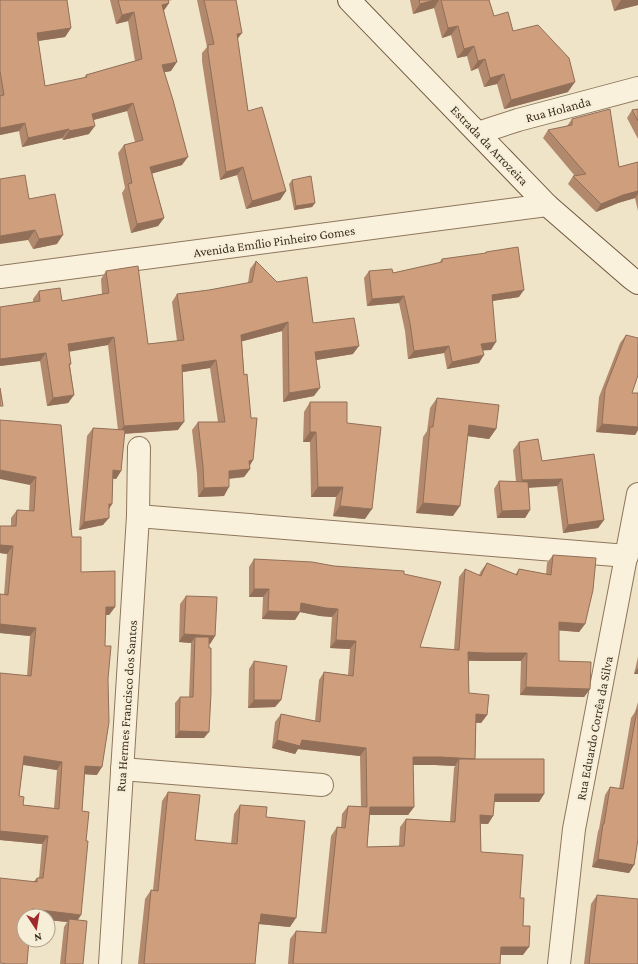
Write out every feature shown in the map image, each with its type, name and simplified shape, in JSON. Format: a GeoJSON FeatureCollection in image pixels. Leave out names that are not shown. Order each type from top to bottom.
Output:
{"type":"FeatureCollection","features":[{"type":"Feature","properties":{"kind":"street","name":"Estrada da Arrozeira"},"geometry":{"type":"LineString","coordinates":[[349,0],[547,205],[636,279]]}},
{"type":"Feature","properties":{"kind":"street","name":"Rua Holanda"},"geometry":{"type":"LineString","coordinates":[[478,133],[518,120],[638,88]]}},
{"type":"Feature","properties":{"kind":"street","name":"Avenida Emílio Pinheiro Gomes"},"geometry":{"type":"LineString","coordinates":[[0,277],[547,205]]}},
{"type":"Feature","properties":{"kind":"street","name":"Rua Hermes Francisco dos Santos"},"geometry":{"type":"LineString","coordinates":[[110,964],[138,516],[139,448]]}},
{"type":"Feature","properties":{"kind":"street","name":"Rua Eduardo Corrêa da Silva"},"geometry":{"type":"LineString","coordinates":[[559,964],[574,829],[638,494]]}},
{"type":"Feature","properties":{"kind":"street"},"geometry":{"type":"LineString","coordinates":[[138,516],[627,556]]}},
{"type":"Feature","properties":{"kind":"street"},"geometry":{"type":"LineString","coordinates":[[122,769],[322,785]]}},
{"type":"Feature","properties":{"kind":"building"},"geometry":{"type":"Polygon","coordinates":[[[0,0],[67,0],[71,28],[37,33],[45,86],[87,77],[86,75],[142,59],[134,12],[122,15],[118,0],[168,0],[169,3],[162,5],[177,62],[162,65],[188,157],[150,167],[164,218],[137,224],[128,184],[132,183],[124,145],[143,140],[133,103],[92,114],[95,126],[69,131],[69,129],[28,138],[25,123],[0,128],[0,96],[4,95],[0,71],[0,0]]]}},
{"type":"Feature","properties":{"kind":"building"},"geometry":{"type":"Polygon","coordinates":[[[204,0],[236,0],[242,33],[237,34],[248,111],[262,107],[286,191],[252,201],[243,167],[226,172],[208,52],[208,45],[214,44],[204,0]]]}},
{"type":"Feature","properties":{"kind":"building"},"geometry":{"type":"Polygon","coordinates":[[[419,0],[434,0],[420,4],[419,0]]]}},
{"type":"Feature","properties":{"kind":"building"},"geometry":{"type":"Polygon","coordinates":[[[441,0],[489,0],[494,16],[508,12],[513,31],[538,25],[569,58],[575,82],[511,100],[504,74],[490,78],[485,59],[478,61],[474,46],[464,49],[458,26],[448,28],[441,0]]]}},
{"type":"Feature","properties":{"kind":"building"},"geometry":{"type":"Polygon","coordinates":[[[610,109],[619,167],[638,162],[638,191],[601,204],[573,176],[586,174],[548,130],[572,125],[572,119],[610,109]]]}},
{"type":"Feature","properties":{"kind":"building"},"geometry":{"type":"Polygon","coordinates":[[[638,109],[638,121],[632,110],[638,109]]]}},
{"type":"Feature","properties":{"kind":"building"},"geometry":{"type":"Polygon","coordinates":[[[25,175],[29,199],[55,194],[63,235],[39,239],[35,230],[0,236],[0,179],[25,175]]]}},
{"type":"Feature","properties":{"kind":"building"},"geometry":{"type":"Polygon","coordinates":[[[311,176],[315,203],[296,206],[292,180],[311,176]]]}},
{"type":"Feature","properties":{"kind":"building"},"geometry":{"type":"Polygon","coordinates":[[[518,247],[524,290],[492,295],[496,342],[481,344],[484,355],[452,362],[449,346],[414,351],[404,296],[372,299],[369,271],[392,269],[393,273],[442,262],[442,259],[518,247]]]}},
{"type":"Feature","properties":{"kind":"building"},"geometry":{"type":"Polygon","coordinates":[[[256,261],[277,282],[307,277],[313,323],[354,318],[359,346],[315,352],[320,388],[289,393],[288,322],[241,335],[244,375],[247,374],[251,418],[257,418],[253,460],[249,461],[250,469],[229,471],[229,487],[204,488],[198,422],[225,422],[216,360],[182,365],[184,422],[124,426],[114,337],[68,344],[71,364],[69,364],[74,395],[53,398],[46,353],[0,359],[0,307],[40,301],[39,291],[60,288],[62,301],[109,293],[106,271],[138,266],[148,344],[184,340],[177,294],[252,282],[256,261]]]}},
{"type":"Feature","properties":{"kind":"building"},"geometry":{"type":"Polygon","coordinates":[[[626,335],[638,338],[638,375],[632,393],[638,393],[638,427],[602,424],[605,389],[626,335]]]}},
{"type":"Feature","properties":{"kind":"building"},"geometry":{"type":"Polygon","coordinates":[[[0,388],[3,406],[0,406],[0,388]]]}},
{"type":"Feature","properties":{"kind":"building"},"geometry":{"type":"Polygon","coordinates":[[[437,398],[499,405],[496,429],[469,425],[460,506],[423,503],[430,427],[433,427],[437,398]]]}},
{"type":"Feature","properties":{"kind":"building"},"geometry":{"type":"Polygon","coordinates":[[[310,402],[347,402],[347,423],[381,427],[372,509],[340,506],[343,487],[318,487],[316,432],[310,432],[310,402]]]}},
{"type":"Feature","properties":{"kind":"building"},"geometry":{"type":"Polygon","coordinates":[[[0,420],[61,425],[72,537],[81,537],[81,572],[115,571],[115,607],[106,607],[105,646],[111,646],[108,679],[109,722],[102,767],[85,766],[82,811],[89,812],[86,841],[88,841],[81,915],[56,912],[56,908],[16,908],[16,948],[28,948],[27,964],[8,964],[0,963],[0,878],[37,882],[37,878],[43,878],[48,836],[0,831],[0,673],[31,676],[36,628],[0,624],[0,594],[8,595],[13,546],[0,545],[0,526],[16,526],[17,510],[34,511],[36,477],[0,470],[0,420]],[[24,756],[19,796],[24,797],[23,805],[59,809],[62,762],[24,756]]]}},
{"type":"Feature","properties":{"kind":"building"},"geometry":{"type":"Polygon","coordinates":[[[93,428],[125,430],[121,471],[113,470],[112,504],[109,504],[109,518],[84,522],[93,428]]]}},
{"type":"Feature","properties":{"kind":"building"},"geometry":{"type":"Polygon","coordinates":[[[538,439],[542,461],[594,454],[604,520],[568,525],[562,479],[522,480],[519,442],[538,439]]]}},
{"type":"Feature","properties":{"kind":"building"},"geometry":{"type":"Polygon","coordinates":[[[499,481],[528,482],[530,510],[502,511],[499,481]]]}},
{"type":"Feature","properties":{"kind":"building"},"geometry":{"type":"Polygon","coordinates":[[[553,555],[596,558],[593,590],[585,624],[559,622],[559,661],[591,662],[590,689],[526,687],[527,653],[468,652],[469,693],[489,695],[487,715],[476,714],[475,759],[544,759],[544,794],[495,794],[493,816],[480,815],[481,852],[523,855],[520,898],[524,898],[523,926],[530,926],[529,947],[501,947],[500,964],[293,964],[296,931],[326,933],[337,827],[345,828],[348,806],[367,807],[366,748],[302,740],[300,746],[277,740],[281,714],[320,722],[324,672],[353,676],[356,641],[336,640],[338,609],[301,603],[300,612],[268,611],[269,589],[254,589],[254,559],[312,562],[334,566],[404,571],[404,574],[441,582],[420,647],[459,650],[465,569],[481,576],[487,563],[517,575],[519,569],[551,575],[553,555]],[[413,757],[414,807],[370,807],[367,847],[404,846],[406,819],[455,822],[459,759],[475,759],[413,757]]]}},
{"type":"Feature","properties":{"kind":"building"},"geometry":{"type":"Polygon","coordinates":[[[186,596],[217,597],[215,636],[184,634],[186,596]]]}},
{"type":"Feature","properties":{"kind":"building"},"geometry":{"type":"Polygon","coordinates":[[[195,637],[209,637],[209,648],[211,648],[209,732],[179,731],[180,697],[193,697],[195,637]]]}},
{"type":"Feature","properties":{"kind":"building"},"geometry":{"type":"Polygon","coordinates":[[[254,661],[287,666],[281,700],[254,700],[254,661]]]}},
{"type":"Feature","properties":{"kind":"building"},"geometry":{"type":"Polygon","coordinates":[[[637,710],[638,839],[634,865],[598,859],[610,787],[623,789],[637,710]]]}},
{"type":"Feature","properties":{"kind":"building"},"geometry":{"type":"Polygon","coordinates":[[[168,792],[200,795],[195,840],[237,844],[240,805],[267,807],[266,817],[305,821],[296,918],[261,914],[255,964],[144,964],[151,890],[158,891],[168,792]]]}},
{"type":"Feature","properties":{"kind":"building"},"geometry":{"type":"Polygon","coordinates":[[[597,895],[638,899],[638,964],[589,964],[597,895]]]}},
{"type":"Feature","properties":{"kind":"building"},"geometry":{"type":"Polygon","coordinates":[[[69,919],[87,921],[83,964],[65,964],[69,919]]]}}]}
